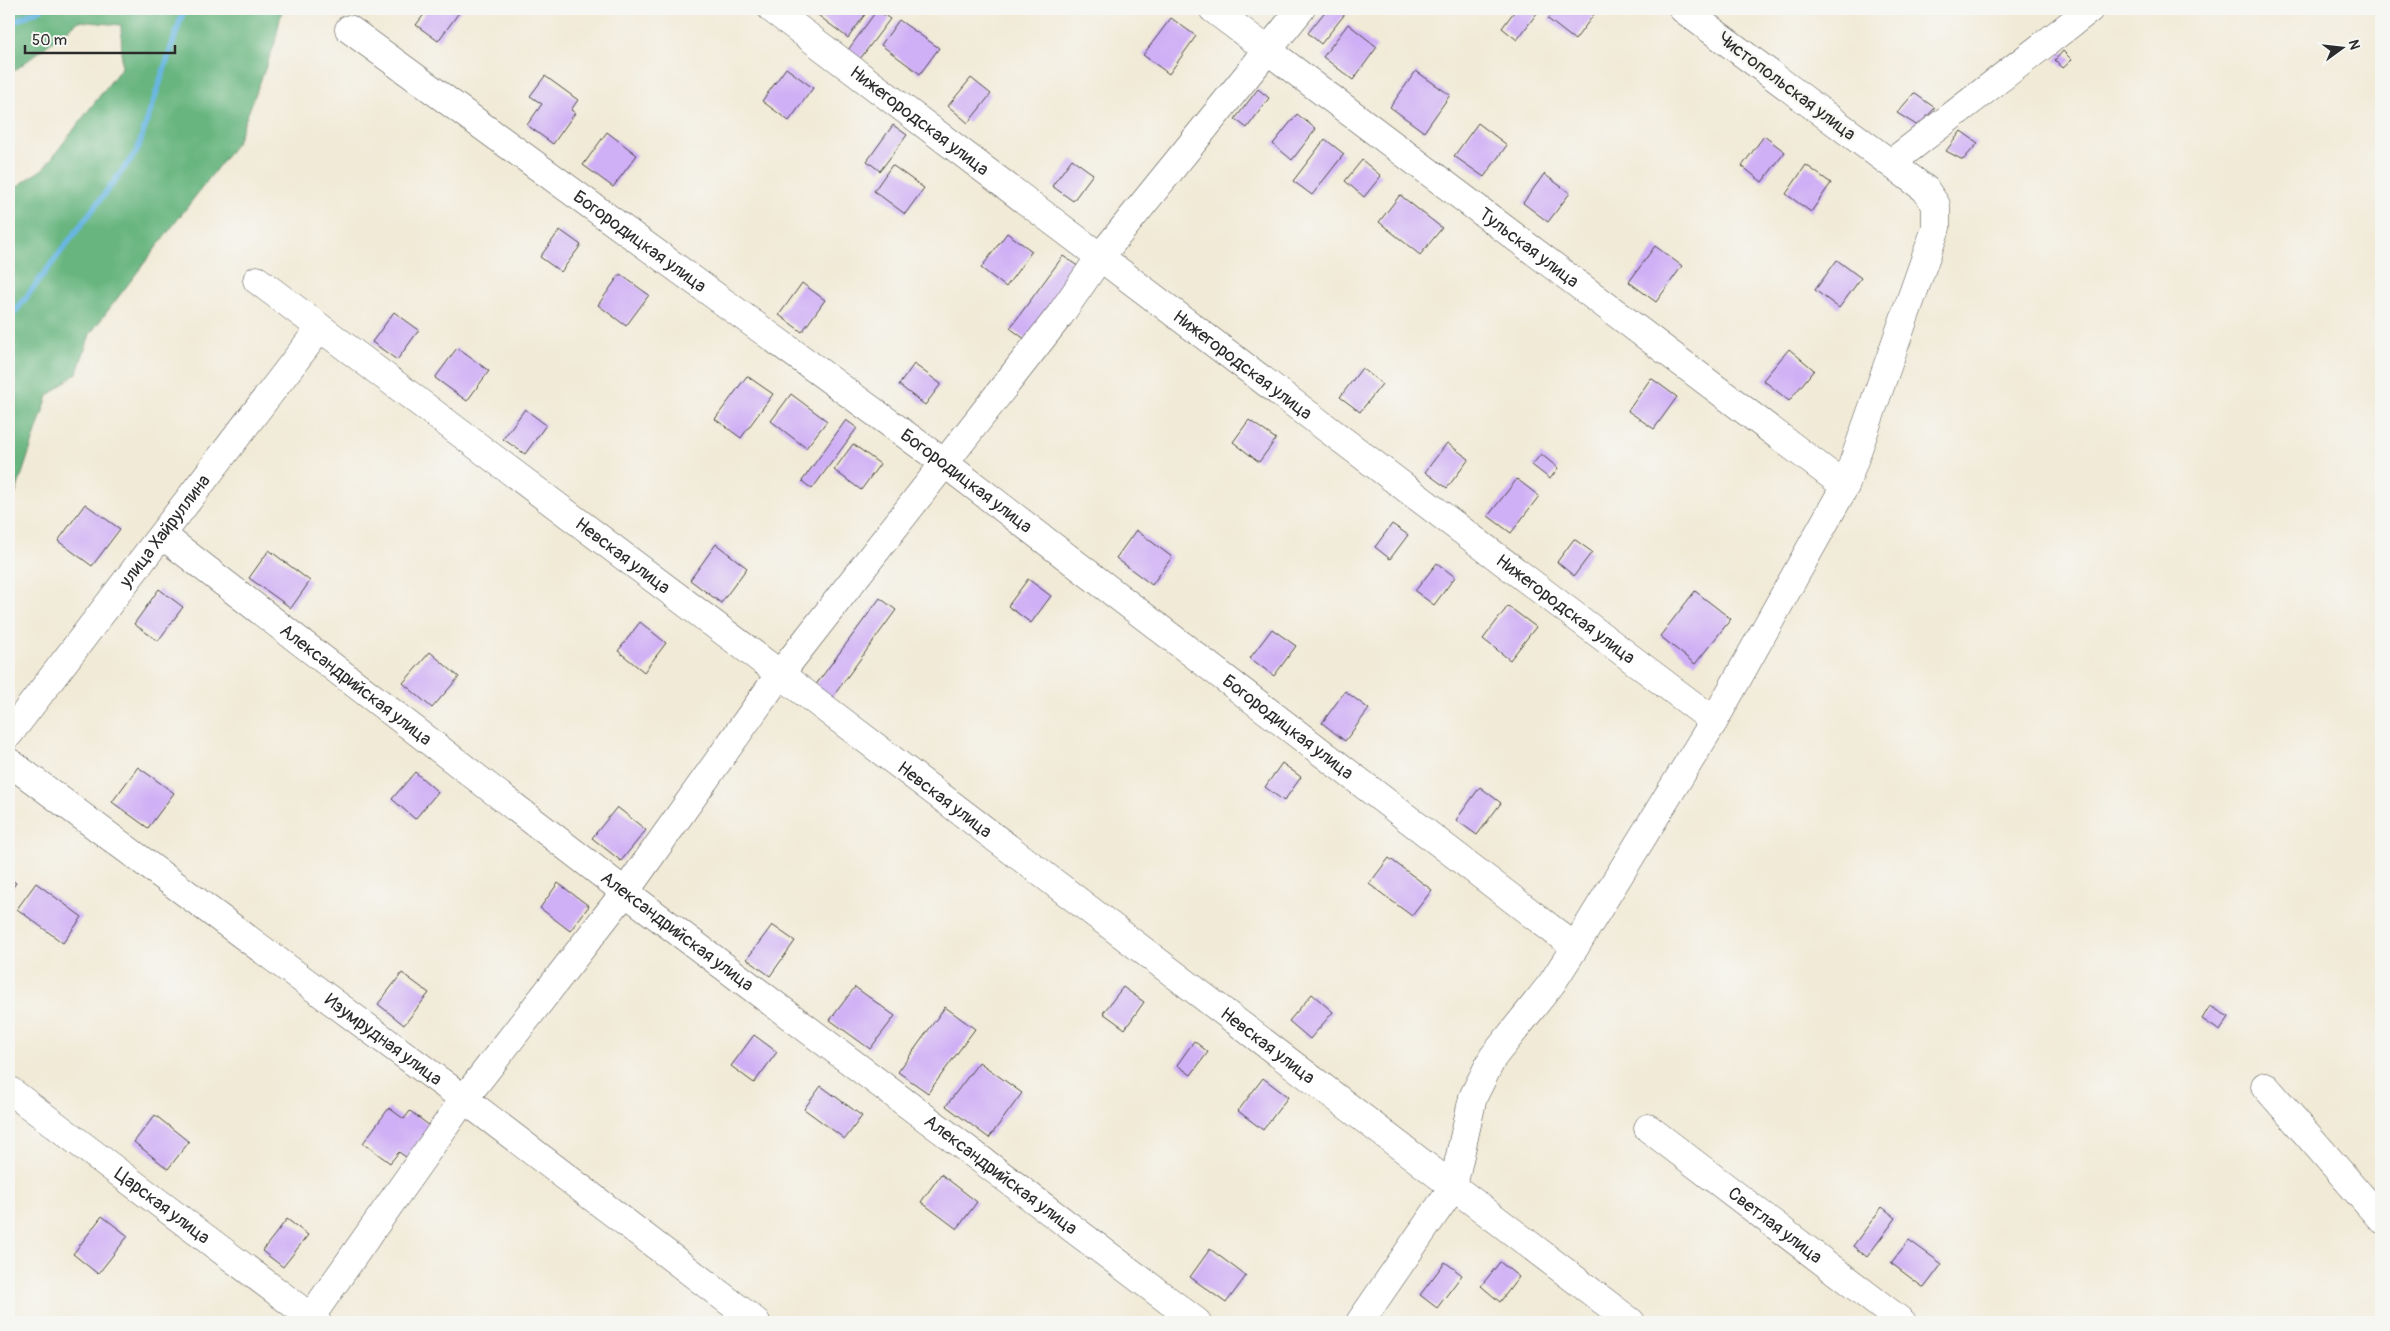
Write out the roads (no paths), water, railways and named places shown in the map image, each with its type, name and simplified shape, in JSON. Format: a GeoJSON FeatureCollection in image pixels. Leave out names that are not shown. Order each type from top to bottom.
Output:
{"type":"FeatureCollection","features":[{"type":"Feature","properties":{"kind":"street","name":"Нижегородская улица"},"geometry":{"type":"LineString","coordinates":[[772,9],[1714,720]]}},
{"type":"Feature","properties":{"kind":"street","name":"Тульская улица"},"geometry":{"type":"LineString","coordinates":[[1213,9],[1269,49],[1845,486]]}},
{"type":"Feature","properties":{"kind":"street"},"geometry":{"type":"LineString","coordinates":[[312,1321],[464,1099],[625,892],[780,674],[943,462],[1060,315],[1100,257],[1301,9]]}},
{"type":"Feature","properties":{"kind":"street","name":"Чистопольская улица"},"geometry":{"type":"LineString","coordinates":[[1452,1187],[1473,1098],[1493,1057],[1552,983],[1575,947],[1714,720],[1845,486],[1936,228],[1936,205],[1925,189],[1683,9]]}},
{"type":"Feature","properties":{"kind":"street"},"geometry":{"type":"LineString","coordinates":[[1891,163],[2090,9]]}},
{"type":"Feature","properties":{"kind":"street","name":"Богородицкая улица"},"geometry":{"type":"LineString","coordinates":[[349,29],[943,462],[1575,947]]}},
{"type":"Feature","properties":{"kind":"street","name":"Невская улица"},"geometry":{"type":"LineString","coordinates":[[257,280],[780,674],[1631,1322]]}},
{"type":"Feature","properties":{"kind":"street","name":"улица Хайруллина"},"geometry":{"type":"LineString","coordinates":[[9,734],[320,328]]}},
{"type":"Feature","properties":{"kind":"street","name":"Александрийская улица"},"geometry":{"type":"LineString","coordinates":[[162,536],[625,892],[1196,1322]]}},
{"type":"Feature","properties":{"kind":"street","name":"Изумрудная улица"},"geometry":{"type":"LineString","coordinates":[[9,762],[464,1099],[756,1322]]}},
{"type":"Feature","properties":{"kind":"street"},"geometry":{"type":"LineString","coordinates":[[2265,1086],[2381,1219]]}},
{"type":"Feature","properties":{"kind":"street","name":"Царская улица"},"geometry":{"type":"LineString","coordinates":[[9,1090],[312,1321]]}},
{"type":"Feature","properties":{"kind":"street","name":"Светлая улица"},"geometry":{"type":"LineString","coordinates":[[1648,1128],[1902,1322]]}},
{"type":"Feature","properties":{"kind":"street"},"geometry":{"type":"LineString","coordinates":[[1360,1322],[1452,1187]]}},
{"type":"Feature","properties":{"kind":"waterway"},"geometry":{"type":"LineString","coordinates":[[9,24],[41,9]]}},
{"type":"Feature","properties":{"kind":"waterway"},"geometry":{"type":"LineString","coordinates":[[9,320],[137,151],[184,9]]}}]}
